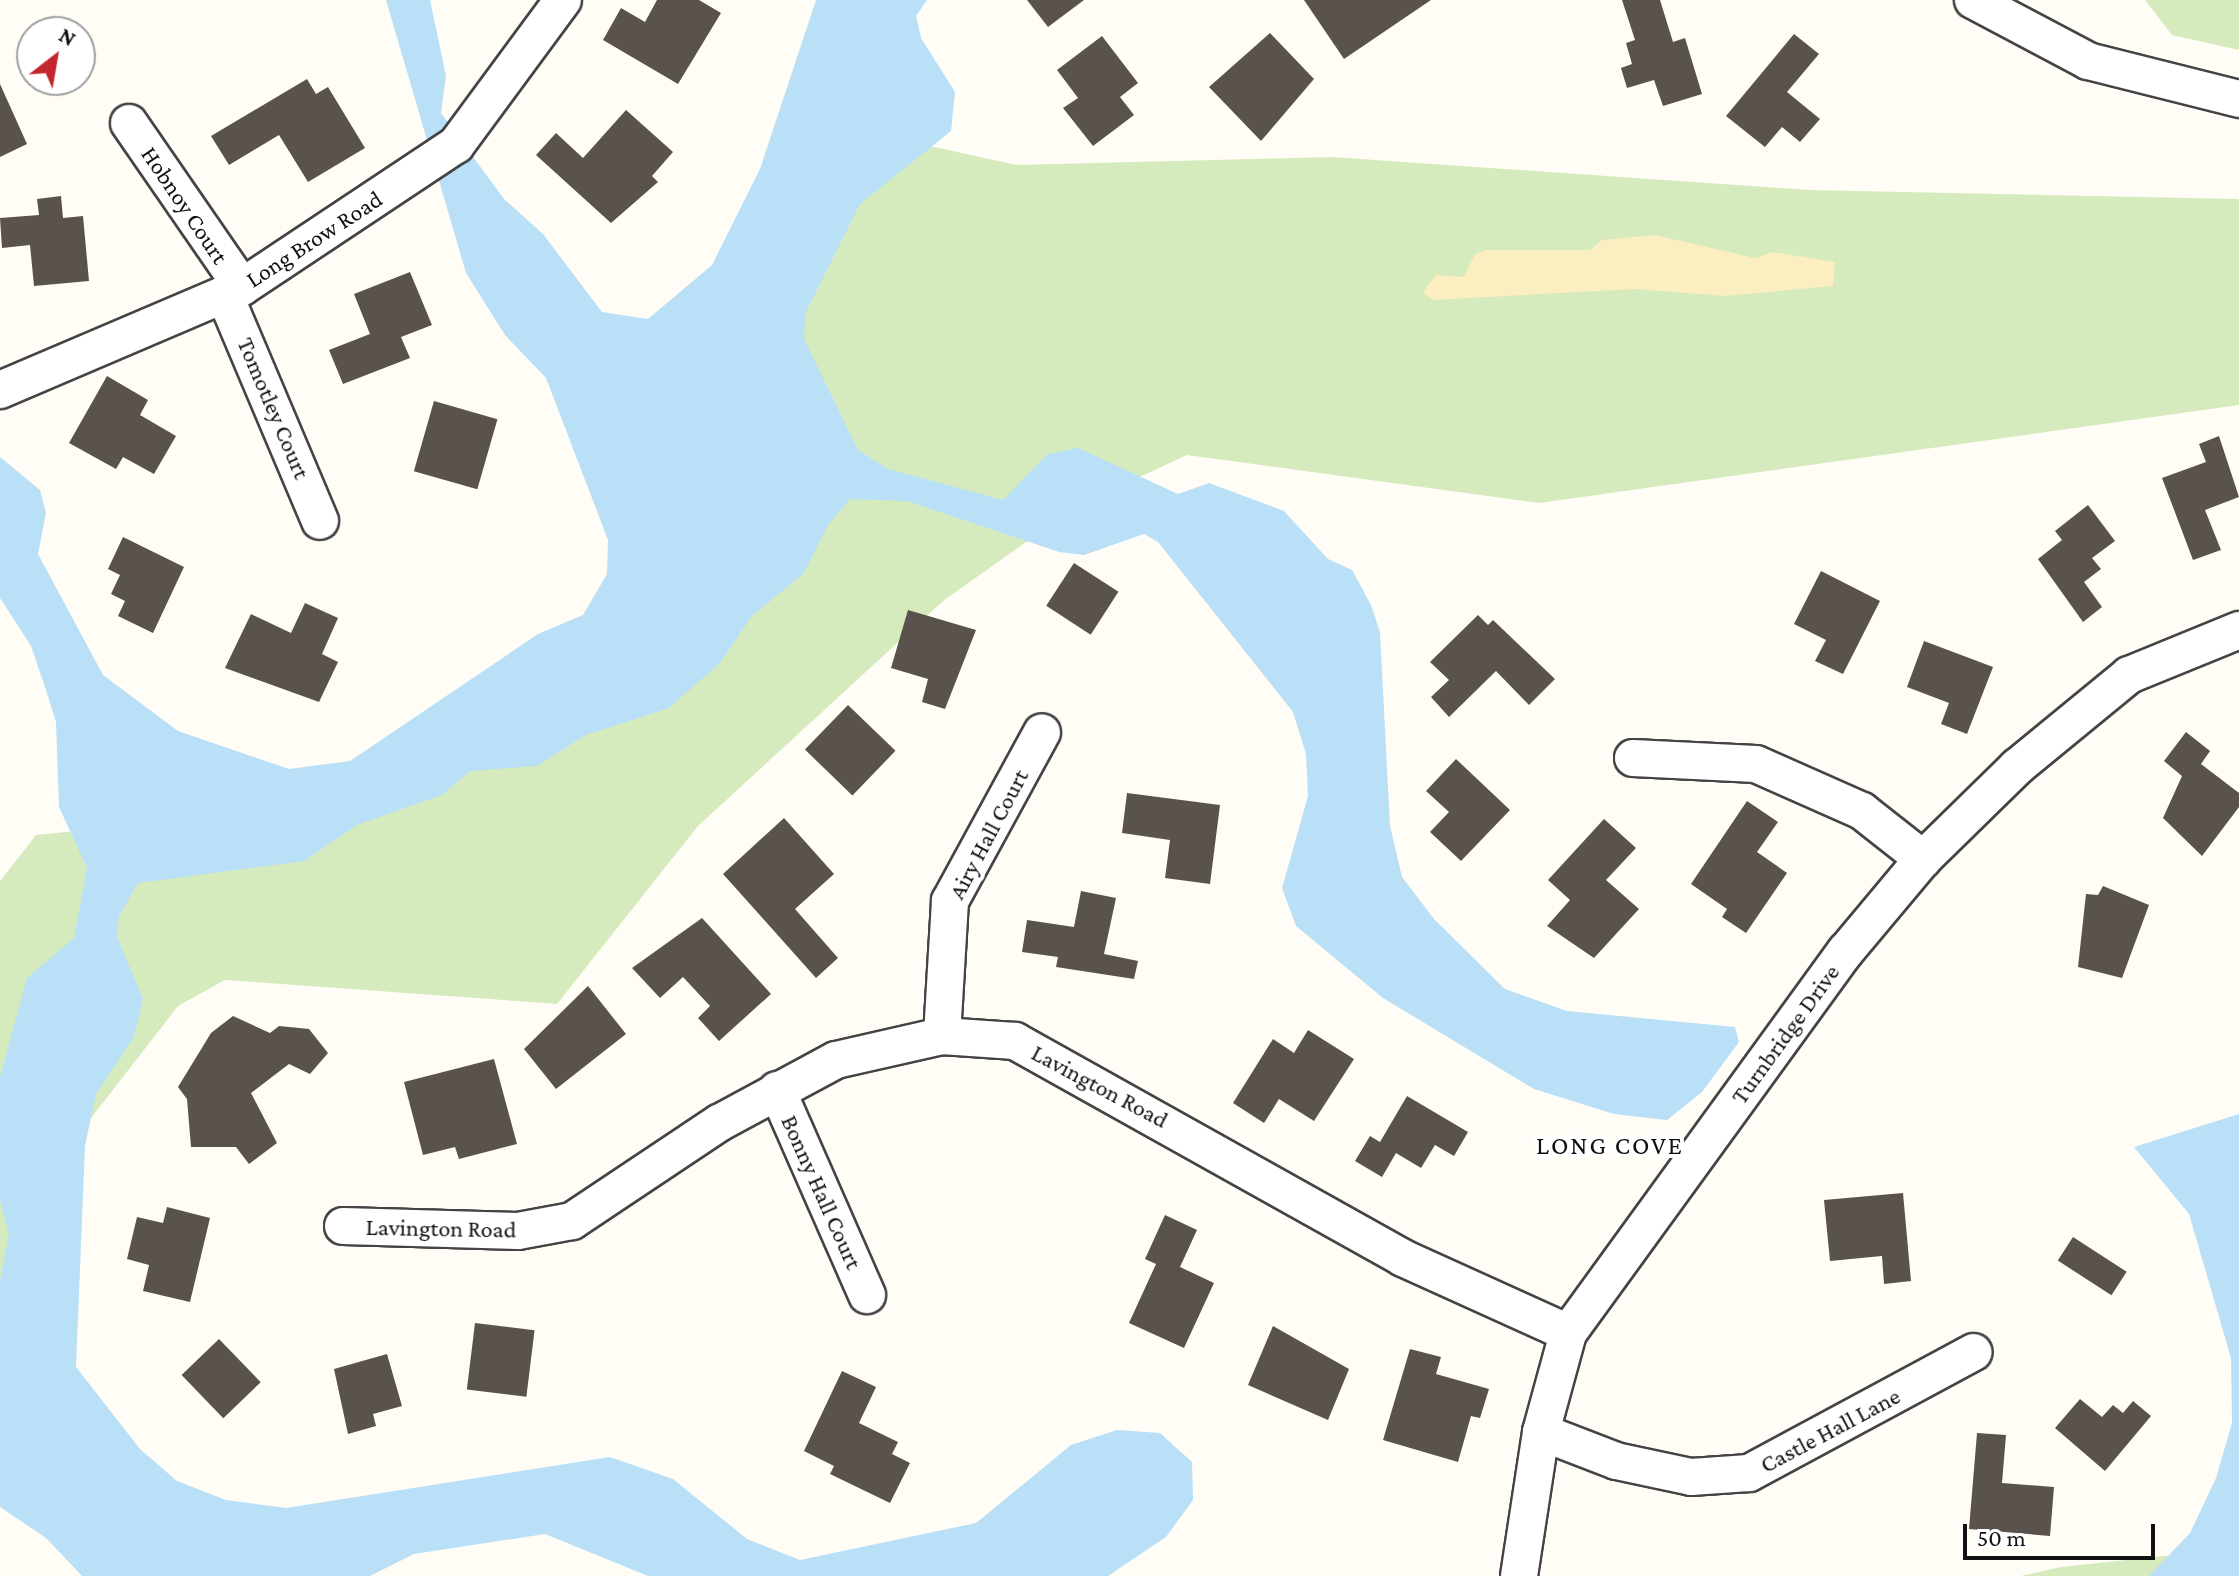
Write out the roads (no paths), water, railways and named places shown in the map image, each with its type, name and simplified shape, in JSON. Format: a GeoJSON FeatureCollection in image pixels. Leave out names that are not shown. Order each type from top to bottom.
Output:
{"type":"FeatureCollection","features":[{"type":"Feature","properties":{"kind":"street","name":"Long Brow Road"},"geometry":{"type":"LineString","coordinates":[[0,390],[234,291],[456,145],[563,0]]}},
{"type":"Feature","properties":{"kind":"street"},"geometry":{"type":"LineString","coordinates":[[1973,0],[2088,61],[2239,99]]}},
{"type":"Feature","properties":{"kind":"street","name":"Hobnoy Court"},"geometry":{"type":"LineString","coordinates":[[129,123],[234,291]]}},
{"type":"Feature","properties":{"kind":"street","name":"Tomotley Court"},"geometry":{"type":"LineString","coordinates":[[234,291],[320,521]]}},
{"type":"Feature","properties":{"kind":"street","name":"Turnbridge Drive"},"geometry":{"type":"LineString","coordinates":[[1519,1576],[1541,1432],[1568,1333],[1846,951],[1923,859],[2017,767],[2129,675],[2239,630]]}},
{"type":"Feature","properties":{"kind":"street","name":"Airy Hall Court"},"geometry":{"type":"LineString","coordinates":[[942,1036],[950,901],[1042,732]]}},
{"type":"Feature","properties":{"kind":"street"},"geometry":{"type":"LineString","coordinates":[[1633,758],[1756,764],[1862,811],[1923,859]]}},
{"type":"Feature","properties":{"kind":"street","name":"Lavington Road"},"geometry":{"type":"LineString","coordinates":[[343,1226],[518,1231],[572,1221],[777,1090],[836,1060],[942,1036],[1015,1041],[1077,1070],[1375,1244],[1568,1333]]}},
{"type":"Feature","properties":{"kind":"street","name":"Bonny Hall Court"},"geometry":{"type":"LineString","coordinates":[[777,1090],[867,1295]]}},
{"type":"Feature","properties":{"kind":"street","name":"Castle Hall Lane"},"geometry":{"type":"LineString","coordinates":[[1541,1432],[1616,1461],[1691,1477],[1749,1473],[1974,1352]]}},
{"type":"Feature","properties":{"kind":"water"},"geometry":{"type":"Polygon","coordinates":[[[386,0],[430,0],[446,76],[441,113],[504,199],[543,234],[602,312],[648,319],[712,265],[760,169],[816,0],[927,0],[916,16],[921,38],[955,92],[951,131],[860,204],[805,314],[804,339],[858,450],[888,469],[1003,500],[1048,454],[1078,448],[1178,494],[1209,483],[1284,511],[1328,559],[1352,570],[1371,605],[1380,632],[1390,826],[1402,877],[1434,919],[1505,989],[1567,1011],[1735,1027],[1739,1042],[1702,1092],[1667,1120],[1614,1114],[1534,1089],[1383,998],[1296,926],[1282,888],[1308,796],[1306,754],[1293,712],[1158,542],[1144,534],[1084,555],[1059,552],[907,501],[850,499],[828,525],[804,573],[752,616],[720,663],[669,708],[586,735],[537,766],[470,771],[442,795],[357,825],[304,861],[138,883],[119,916],[117,937],[143,999],[134,1037],[96,1094],[85,1146],[76,1367],[140,1449],[177,1481],[226,1500],[286,1508],[610,1457],[673,1479],[747,1539],[800,1560],[976,1523],[1071,1445],[1117,1430],[1160,1433],[1192,1462],[1193,1500],[1166,1537],[1108,1576],[648,1576],[545,1534],[414,1554],[370,1576],[82,1576],[46,1538],[0,1507],[0,1280],[9,1234],[0,1201],[0,1077],[27,978],[74,938],[87,868],[59,807],[56,722],[46,690],[31,646],[0,598],[0,457],[40,490],[46,513],[38,554],[103,675],[178,731],[289,769],[350,761],[538,634],[583,615],[607,574],[608,540],[546,378],[505,335],[466,273],[386,0]]]}},
{"type":"Feature","properties":{"kind":"water"},"geometry":{"type":"Polygon","coordinates":[[[2239,1114],[2239,1576],[2149,1576],[2190,1533],[2216,1478],[2232,1423],[2231,1358],[2189,1214],[2134,1147],[2239,1114]]]}},
{"type":"Feature","properties":{"kind":"district","name":"LONG COVE"},"geometry":{"type":"Point","coordinates":[1610,1146]}}]}
